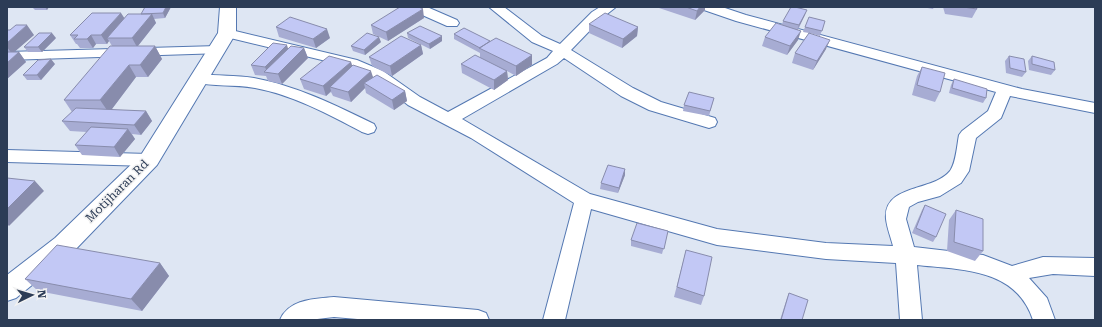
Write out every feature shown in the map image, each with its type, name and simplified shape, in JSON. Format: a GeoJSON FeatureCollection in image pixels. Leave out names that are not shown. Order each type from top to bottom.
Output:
{"type":"FeatureCollection","features":[{"type":"Feature","properties":{"kind":"main road"},"geometry":{"type":"LineString","coordinates":[[222,41],[228,7]]}},
{"type":"Feature","properties":{"kind":"main road","name":"Motijharan Rd"},"geometry":{"type":"LineString","coordinates":[[7,290],[64,245],[148,160],[222,41]]}},
{"type":"Feature","properties":{"kind":"street"},"geometry":{"type":"LineString","coordinates":[[416,7],[452,23]]}},
{"type":"Feature","properties":{"kind":"street"},"geometry":{"type":"LineString","coordinates":[[496,7],[537,39],[562,50],[627,92],[656,106],[709,122]]}},
{"type":"Feature","properties":{"kind":"street"},"geometry":{"type":"LineString","coordinates":[[449,119],[552,61],[597,15],[609,7]]}},
{"type":"Feature","properties":{"kind":"street"},"geometry":{"type":"LineString","coordinates":[[709,7],[745,13],[1005,89],[1095,108]]}},
{"type":"Feature","properties":{"kind":"street"},"geometry":{"type":"LineString","coordinates":[[7,56],[222,41],[352,63],[378,74],[414,101],[477,134],[584,200],[717,237],[826,251],[906,256],[983,264],[1013,276],[1039,305],[1044,320]]}},
{"type":"Feature","properties":{"kind":"street"},"geometry":{"type":"LineString","coordinates":[[199,79],[254,83],[278,89],[323,106],[368,128]]}},
{"type":"Feature","properties":{"kind":"street"},"geometry":{"type":"LineString","coordinates":[[911,320],[906,256],[896,219],[897,209],[902,202],[912,196],[933,191],[945,185],[954,178],[960,171],[968,135],[995,114],[1005,89]]}},
{"type":"Feature","properties":{"kind":"street"},"geometry":{"type":"LineString","coordinates":[[7,156],[148,160]]}},
{"type":"Feature","properties":{"kind":"street"},"geometry":{"type":"LineString","coordinates":[[554,320],[584,200]]}},
{"type":"Feature","properties":{"kind":"street"},"geometry":{"type":"LineString","coordinates":[[1013,276],[1025,269],[1040,265],[1066,264],[1095,267]]}},
{"type":"Feature","properties":{"kind":"street"},"geometry":{"type":"LineString","coordinates":[[291,320],[305,310],[334,307],[478,320]]}},
{"type":"Feature","properties":{"kind":"building"},"geometry":{"type":"Polygon","coordinates":[[[145,7],[166,7],[163,13],[141,14],[145,7]]]}},
{"type":"Feature","properties":{"kind":"building"},"geometry":{"type":"Polygon","coordinates":[[[400,7],[419,7],[423,9],[386,32],[371,25],[400,7]]]}},
{"type":"Feature","properties":{"kind":"building"},"geometry":{"type":"Polygon","coordinates":[[[686,7],[700,7],[697,11],[686,7]]]}},
{"type":"Feature","properties":{"kind":"building"},"geometry":{"type":"Polygon","coordinates":[[[791,7],[807,10],[799,25],[783,21],[791,7]]]}},
{"type":"Feature","properties":{"kind":"building"},"geometry":{"type":"Polygon","coordinates":[[[963,7],[976,7],[977,9],[963,7]]]}},
{"type":"Feature","properties":{"kind":"building"},"geometry":{"type":"Polygon","coordinates":[[[92,13],[121,13],[101,35],[91,35],[87,39],[74,39],[78,35],[70,35],[92,13]]]}},
{"type":"Feature","properties":{"kind":"building"},"geometry":{"type":"Polygon","coordinates":[[[605,13],[638,27],[623,39],[589,24],[605,13]]]}},
{"type":"Feature","properties":{"kind":"building"},"geometry":{"type":"Polygon","coordinates":[[[128,14],[152,14],[132,38],[107,38],[128,14]]]}},
{"type":"Feature","properties":{"kind":"building"},"geometry":{"type":"Polygon","coordinates":[[[290,17],[327,29],[313,39],[276,27],[290,17]]]}},
{"type":"Feature","properties":{"kind":"building"},"geometry":{"type":"Polygon","coordinates":[[[809,17],[825,21],[822,31],[805,27],[809,17]]]}},
{"type":"Feature","properties":{"kind":"building"},"geometry":{"type":"Polygon","coordinates":[[[776,23],[801,31],[790,46],[765,37],[776,23]]]}},
{"type":"Feature","properties":{"kind":"building"},"geometry":{"type":"Polygon","coordinates":[[[16,25],[27,25],[7,43],[7,30],[10,30],[16,25]]]}},
{"type":"Feature","properties":{"kind":"building"},"geometry":{"type":"Polygon","coordinates":[[[420,26],[442,36],[429,44],[407,33],[420,26]]]}},
{"type":"Feature","properties":{"kind":"building"},"geometry":{"type":"Polygon","coordinates":[[[464,28],[490,41],[480,48],[454,34],[464,28]]]}},
{"type":"Feature","properties":{"kind":"building"},"geometry":{"type":"Polygon","coordinates":[[[39,33],[52,33],[38,47],[24,47],[39,33]]]}},
{"type":"Feature","properties":{"kind":"building"},"geometry":{"type":"Polygon","coordinates":[[[367,33],[379,37],[364,50],[351,46],[367,33]]]}},
{"type":"Feature","properties":{"kind":"building"},"geometry":{"type":"Polygon","coordinates":[[[809,33],[830,40],[817,61],[795,53],[809,33]]]}},
{"type":"Feature","properties":{"kind":"building"},"geometry":{"type":"Polygon","coordinates":[[[401,36],[421,45],[390,66],[369,57],[401,36]]]}},
{"type":"Feature","properties":{"kind":"building"},"geometry":{"type":"Polygon","coordinates":[[[496,38],[532,55],[516,66],[479,48],[496,38]]]}},
{"type":"Feature","properties":{"kind":"building"},"geometry":{"type":"Polygon","coordinates":[[[273,43],[287,45],[265,67],[251,65],[273,43]]]}},
{"type":"Feature","properties":{"kind":"building"},"geometry":{"type":"Polygon","coordinates":[[[110,46],[155,46],[140,65],[129,65],[100,100],[64,100],[110,46]]]}},
{"type":"Feature","properties":{"kind":"building"},"geometry":{"type":"Polygon","coordinates":[[[291,46],[304,48],[278,74],[264,72],[291,46]]]}},
{"type":"Feature","properties":{"kind":"building"},"geometry":{"type":"Polygon","coordinates":[[[7,52],[19,52],[7,63],[7,52]]]}},
{"type":"Feature","properties":{"kind":"building"},"geometry":{"type":"Polygon","coordinates":[[[475,55],[507,71],[494,80],[461,64],[475,55]]]}},
{"type":"Feature","properties":{"kind":"building"},"geometry":{"type":"Polygon","coordinates":[[[329,56],[351,62],[323,86],[300,79],[329,56]]]}},
{"type":"Feature","properties":{"kind":"building"},"geometry":{"type":"Polygon","coordinates":[[[1009,56],[1024,59],[1026,72],[1010,68],[1009,56]]]}},
{"type":"Feature","properties":{"kind":"building"},"geometry":{"type":"Polygon","coordinates":[[[1032,56],[1054,62],[1055,70],[1032,64],[1032,56]]]}},
{"type":"Feature","properties":{"kind":"building"},"geometry":{"type":"Polygon","coordinates":[[[51,59],[37,75],[23,75],[38,60],[51,59]]]}},
{"type":"Feature","properties":{"kind":"building"},"geometry":{"type":"Polygon","coordinates":[[[353,65],[371,71],[348,92],[330,87],[353,65]]]}},
{"type":"Feature","properties":{"kind":"building"},"geometry":{"type":"Polygon","coordinates":[[[922,67],[945,73],[940,92],[917,85],[922,67]]]}},
{"type":"Feature","properties":{"kind":"building"},"geometry":{"type":"Polygon","coordinates":[[[377,75],[405,91],[392,100],[364,83],[377,75]]]}},
{"type":"Feature","properties":{"kind":"building"},"geometry":{"type":"Polygon","coordinates":[[[954,79],[987,89],[986,98],[952,88],[954,79]]]}},
{"type":"Feature","properties":{"kind":"building"},"geometry":{"type":"Polygon","coordinates":[[[689,92],[714,98],[710,111],[684,105],[689,92]]]}},
{"type":"Feature","properties":{"kind":"building"},"geometry":{"type":"Polygon","coordinates":[[[76,108],[146,111],[134,125],[62,121],[76,108]]]}},
{"type":"Feature","properties":{"kind":"building"},"geometry":{"type":"Polygon","coordinates":[[[91,127],[128,129],[114,147],[75,145],[91,127]]]}},
{"type":"Feature","properties":{"kind":"building"},"geometry":{"type":"Polygon","coordinates":[[[608,165],[625,169],[619,188],[601,183],[608,165]]]}},
{"type":"Feature","properties":{"kind":"building"},"geometry":{"type":"Polygon","coordinates":[[[7,178],[35,181],[7,209],[7,178]]]}},
{"type":"Feature","properties":{"kind":"building"},"geometry":{"type":"Polygon","coordinates":[[[925,205],[946,214],[936,237],[916,228],[925,205]]]}},
{"type":"Feature","properties":{"kind":"building"},"geometry":{"type":"Polygon","coordinates":[[[956,210],[983,219],[983,251],[954,242],[956,210]]]}},
{"type":"Feature","properties":{"kind":"building"},"geometry":{"type":"Polygon","coordinates":[[[637,223],[668,231],[664,249],[631,240],[637,223]]]}},
{"type":"Feature","properties":{"kind":"building"},"geometry":{"type":"Polygon","coordinates":[[[57,245],[160,263],[131,299],[25,279],[57,245]]]}},
{"type":"Feature","properties":{"kind":"building"},"geometry":{"type":"Polygon","coordinates":[[[686,250],[712,257],[704,296],[677,287],[686,250]]]}},
{"type":"Feature","properties":{"kind":"building"},"geometry":{"type":"Polygon","coordinates":[[[789,293],[808,300],[802,320],[781,320],[789,293]]]}}]}
